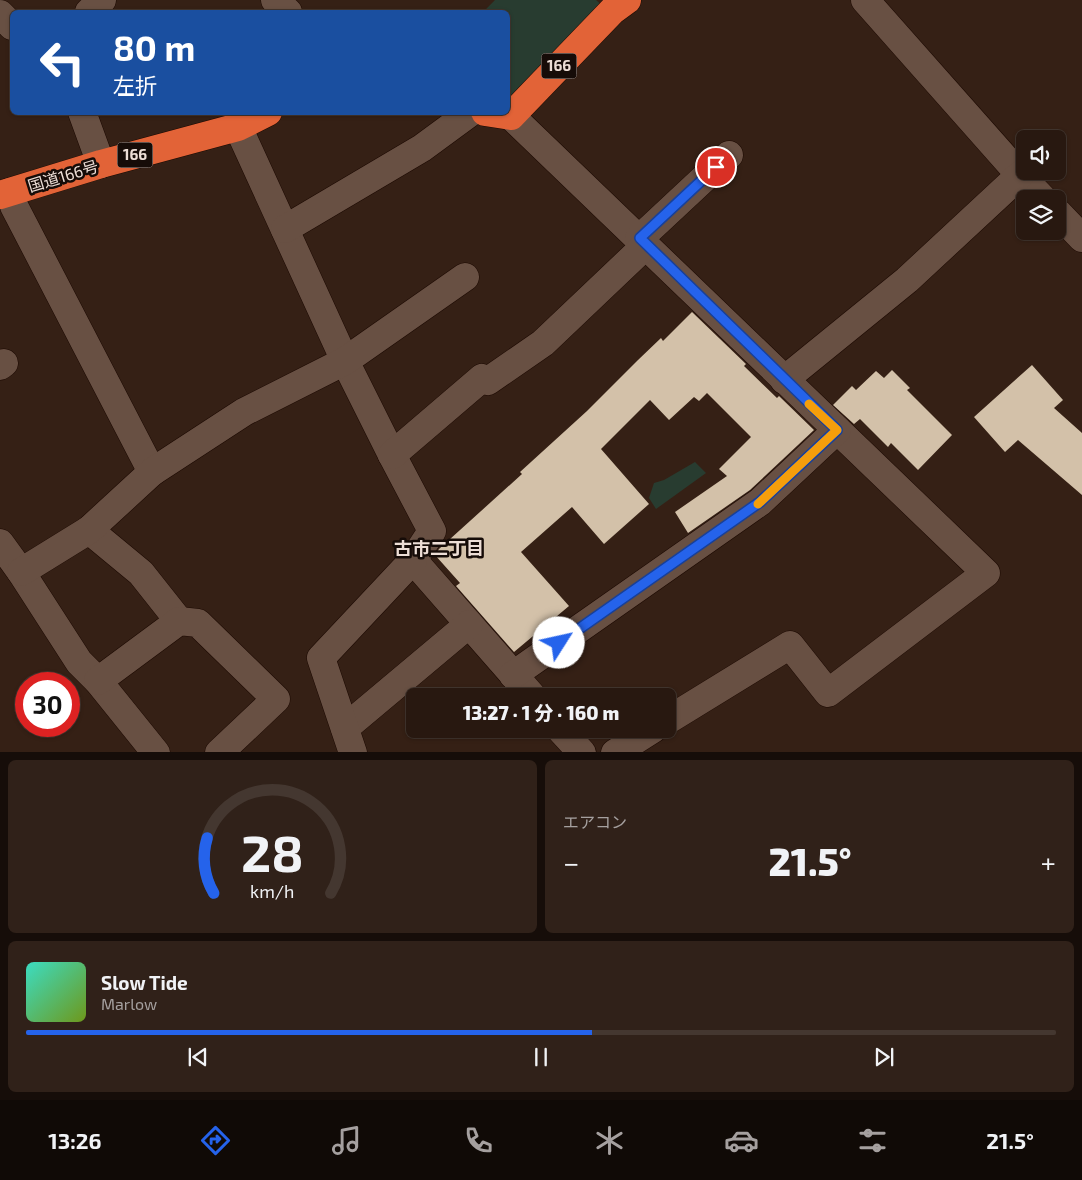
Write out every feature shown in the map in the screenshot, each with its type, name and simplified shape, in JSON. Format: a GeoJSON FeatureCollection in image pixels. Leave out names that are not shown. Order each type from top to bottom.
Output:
{"type":"FeatureCollection","features":[{"type":"Feature","properties":{"kind":"highway","name":"166"},"geometry":{"type":"LineString","coordinates":[[510,103],[612,11],[627,0]]}},
{"type":"Feature","properties":{"kind":"highway","name":"国道166号"},"geometry":{"type":"LineString","coordinates":[[5,194],[101,164],[238,127],[262,115]]}},
{"type":"Feature","properties":{"kind":"street"},"geometry":{"type":"LineString","coordinates":[[91,10],[102,0]]}},
{"type":"Feature","properties":{"kind":"street"},"geometry":{"type":"LineString","coordinates":[[275,0],[286,10]]}},
{"type":"Feature","properties":{"kind":"street"},"geometry":{"type":"LineString","coordinates":[[865,0],[1016,170]]}},
{"type":"Feature","properties":{"kind":"street"},"geometry":{"type":"LineString","coordinates":[[0,14],[10,24]]}},
{"type":"Feature","properties":{"kind":"street"},"geometry":{"type":"LineString","coordinates":[[83,115],[101,164]]}},
{"type":"Feature","properties":{"kind":"street"},"geometry":{"type":"LineString","coordinates":[[285,228],[422,148],[467,115]]}},
{"type":"Feature","properties":{"kind":"street"},"geometry":{"type":"LineString","coordinates":[[499,115],[643,242],[986,573],[828,693],[790,645],[676,715]]}},
{"type":"Feature","properties":{"kind":"street"},"geometry":{"type":"LineString","coordinates":[[238,127],[345,361],[432,531],[413,560],[321,658],[349,740],[469,624]]}},
{"type":"Feature","properties":{"kind":"street"},"geometry":{"type":"LineString","coordinates":[[392,455],[482,378],[488,381],[543,342],[729,155]]}},
{"type":"Feature","properties":{"kind":"street"},"geometry":{"type":"LineString","coordinates":[[784,380],[907,280],[1016,179]]}},
{"type":"Feature","properties":{"kind":"street"},"geometry":{"type":"LineString","coordinates":[[1025,180],[1034,190]]}},
{"type":"Feature","properties":{"kind":"street"},"geometry":{"type":"LineString","coordinates":[[5,194],[14,206],[152,472]]}},
{"type":"Feature","properties":{"kind":"street"},"geometry":{"type":"LineString","coordinates":[[1066,222],[1082,238]]}},
{"type":"Feature","properties":{"kind":"street"},"geometry":{"type":"LineString","coordinates":[[21,572],[89,530],[152,472],[244,412],[345,361],[465,278]]}},
{"type":"Feature","properties":{"kind":"street"},"geometry":{"type":"LineString","coordinates":[[513,675],[760,502],[837,430]]}},
{"type":"Feature","properties":{"kind":"street"},"geometry":{"type":"LineString","coordinates":[[89,530],[140,572],[178,621]]}},
{"type":"Feature","properties":{"kind":"street"},"geometry":{"type":"LineString","coordinates":[[0,544],[21,572],[79,662],[98,681],[156,752]]}},
{"type":"Feature","properties":{"kind":"street"},"geometry":{"type":"LineString","coordinates":[[413,560],[525,688]]}},
{"type":"Feature","properties":{"kind":"street"},"geometry":{"type":"LineString","coordinates":[[98,681],[178,621],[198,623],[276,699],[219,752]]}},
{"type":"Feature","properties":{"kind":"street"},"geometry":{"type":"LineString","coordinates":[[615,752],[638,738]]}},
{"type":"Feature","properties":{"kind":"green space"},"geometry":{"type":"Polygon","coordinates":[[[495,0],[596,0],[604,7],[510,101],[510,10],[485,10],[495,0]]]}},
{"type":"Feature","properties":{"kind":"green space"},"geometry":{"type":"Polygon","coordinates":[[[695,462],[706,473],[656,509],[649,498],[654,483],[664,480],[695,462]]]}},
{"type":"Feature","properties":{"kind":"building"},"geometry":{"type":"Polygon","coordinates":[[[692,312],[746,364],[744,366],[777,398],[779,396],[814,430],[750,490],[688,533],[675,512],[727,476],[719,469],[751,437],[707,393],[699,401],[694,397],[669,420],[650,400],[601,449],[649,504],[604,544],[572,507],[521,552],[569,606],[514,652],[456,586],[460,583],[435,555],[439,549],[522,474],[520,472],[587,411],[661,338],[663,341],[692,312]]]}},
{"type":"Feature","properties":{"kind":"building"},"geometry":{"type":"Polygon","coordinates":[[[1032,365],[1063,400],[1054,408],[1082,433],[1082,495],[1018,440],[1005,452],[974,417],[1032,365]]]}},
{"type":"Feature","properties":{"kind":"building"},"geometry":{"type":"Polygon","coordinates":[[[892,370],[910,388],[907,390],[952,435],[918,470],[891,443],[888,447],[860,419],[854,424],[833,405],[852,386],[856,390],[876,371],[884,378],[892,370]]]}},
{"type":"Feature","properties":{"kind":"slow traffic"},"geometry":{"type":"LineString","coordinates":[[758,504],[837,430],[809,404]]}},
{"type":"Feature","properties":{"kind":"district","name":"古市二丁目"},"geometry":{"type":"Point","coordinates":[439,549]}},
{"type":"Feature","properties":{"kind":"route"},"geometry":{"type":"LineString","coordinates":[[559,643],[760,502],[837,430],[640,238],[716,167]]}}]}
